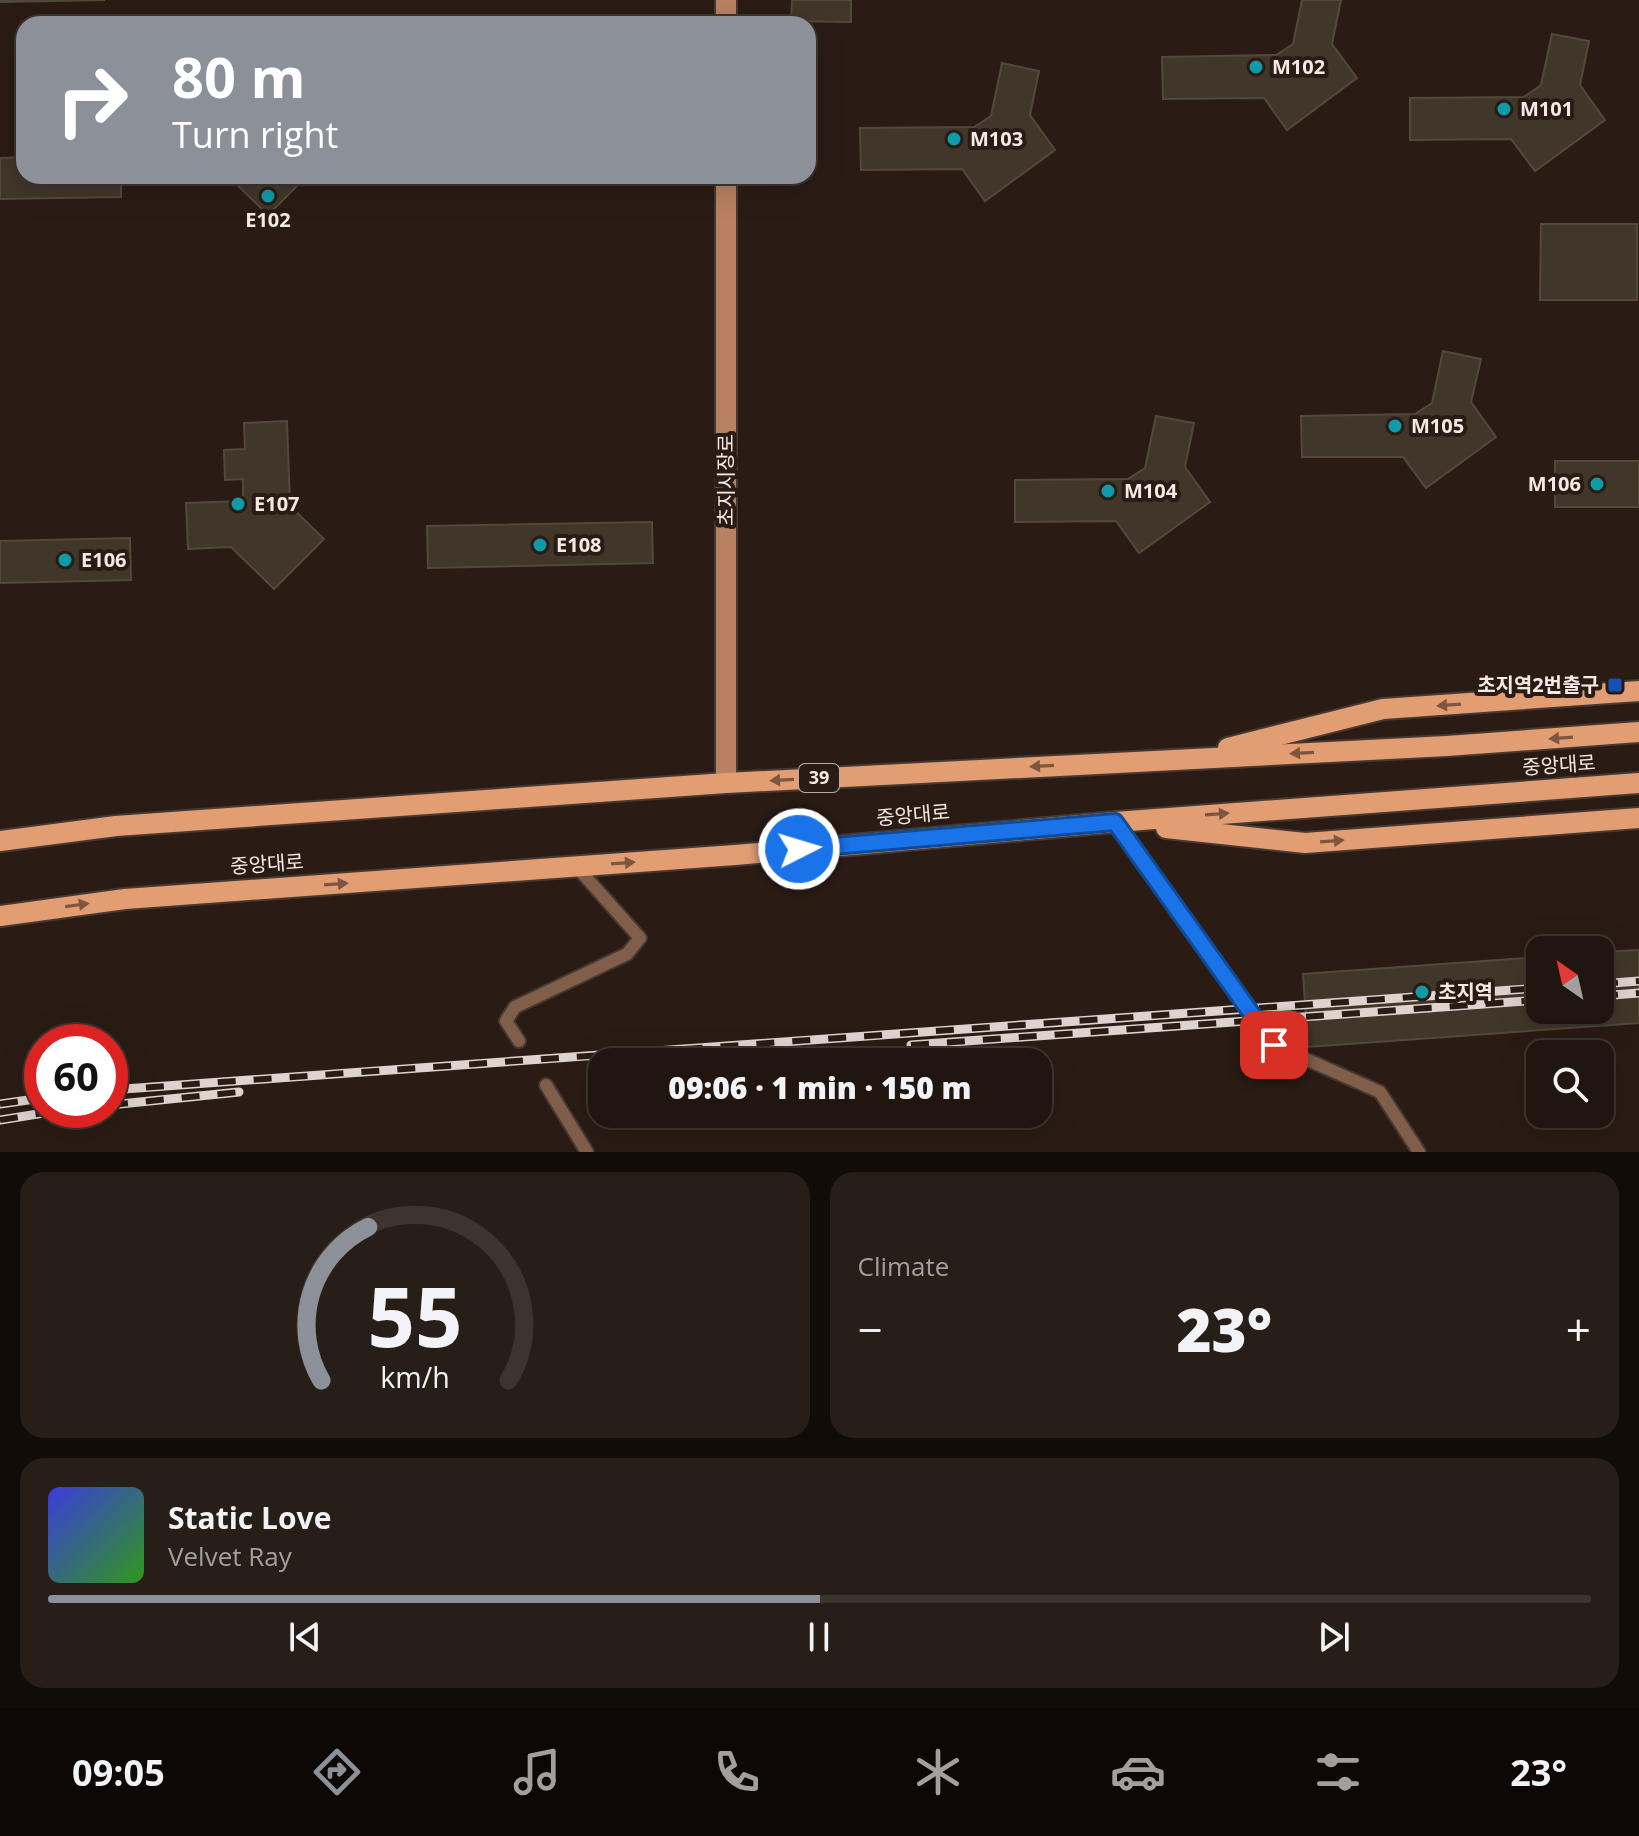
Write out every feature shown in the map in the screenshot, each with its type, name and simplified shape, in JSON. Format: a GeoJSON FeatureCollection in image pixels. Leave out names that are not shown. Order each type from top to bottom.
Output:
{"type":"FeatureCollection","features":[{"type":"Feature","properties":{"kind":"main road"},"geometry":{"type":"LineString","coordinates":[[1186,759],[1383,709],[1639,691]]}},
{"type":"Feature","properties":{"kind":"main road","name":"중앙대로"},"geometry":{"type":"LineString","coordinates":[[0,841],[116,826],[726,783],[1447,746],[1639,732]]}},
{"type":"Feature","properties":{"kind":"main road","name":"중앙대로"},"geometry":{"type":"LineString","coordinates":[[0,916],[125,899],[1639,783]]}},
{"type":"Feature","properties":{"kind":"main road"},"geometry":{"type":"LineString","coordinates":[[1115,822],[1305,843],[1639,818]]}},
{"type":"Feature","properties":{"kind":"street","name":"초지시장로"},"geometry":{"type":"LineString","coordinates":[[726,184],[726,783]]}},
{"type":"Feature","properties":{"kind":"lane"},"geometry":{"type":"LineString","coordinates":[[1115,822],[1274,1045],[1380,1092],[1419,1152]]}},
{"type":"Feature","properties":{"kind":"lane"},"geometry":{"type":"LineString","coordinates":[[519,1041],[506,1021],[515,1007],[627,954],[640,938],[576,866]]}},
{"type":"Feature","properties":{"kind":"lane"},"geometry":{"type":"LineString","coordinates":[[546,1085],[587,1152]]}},
{"type":"Feature","properties":{"kind":"building"},"geometry":{"type":"Polygon","coordinates":[[[0,0],[105,0],[0,2],[0,0]]]}},
{"type":"Feature","properties":{"kind":"building"},"geometry":{"type":"Polygon","coordinates":[[[792,0],[851,0],[851,22],[816,21],[816,16],[791,16],[792,0]]]}},
{"type":"Feature","properties":{"kind":"building","name":"M102"},"geometry":{"type":"Polygon","coordinates":[[[1302,0],[1341,0],[1332,44],[1357,78],[1287,130],[1264,98],[1163,99],[1162,57],[1276,55],[1293,44],[1302,0]]]}},
{"type":"Feature","properties":{"kind":"building","name":"M101"},"geometry":{"type":"Polygon","coordinates":[[[1552,34],[1589,41],[1580,85],[1605,120],[1535,171],[1511,139],[1410,140],[1410,98],[1524,97],[1541,85],[1552,34]]]}},
{"type":"Feature","properties":{"kind":"building","name":"M103"},"geometry":{"type":"Polygon","coordinates":[[[1002,63],[1039,71],[1030,115],[1055,150],[985,201],[962,169],[861,170],[860,128],[974,127],[991,116],[1002,63]]]}},
{"type":"Feature","properties":{"kind":"building"},"geometry":{"type":"Polygon","coordinates":[[[16,157],[16,184],[121,184],[121,197],[0,199],[0,158],[16,157]]]}},
{"type":"Feature","properties":{"kind":"building","name":"E102"},"geometry":{"type":"Polygon","coordinates":[[[236,184],[299,184],[268,215],[236,184]]]}},
{"type":"Feature","properties":{"kind":"building"},"geometry":{"type":"Polygon","coordinates":[[[1541,224],[1637,224],[1637,300],[1540,300],[1541,224]]]}},
{"type":"Feature","properties":{"kind":"building","name":"M105"},"geometry":{"type":"Polygon","coordinates":[[[1443,351],[1481,359],[1471,402],[1496,437],[1426,488],[1403,457],[1302,457],[1301,416],[1415,414],[1432,403],[1443,351]]]}},
{"type":"Feature","properties":{"kind":"building","name":"M104"},"geometry":{"type":"Polygon","coordinates":[[[1156,416],[1194,423],[1185,467],[1210,502],[1139,553],[1116,521],[1015,522],[1015,480],[1128,479],[1145,468],[1156,416]]]}},
{"type":"Feature","properties":{"kind":"building","name":"E107"},"geometry":{"type":"Polygon","coordinates":[[[287,421],[290,506],[324,539],[274,589],[231,547],[188,549],[186,503],[243,501],[243,479],[225,480],[224,450],[245,449],[244,423],[287,421]]]}},
{"type":"Feature","properties":{"kind":"building","name":"M106"},"geometry":{"type":"Polygon","coordinates":[[[1555,461],[1639,461],[1639,507],[1555,507],[1555,461]]]}},
{"type":"Feature","properties":{"kind":"building","name":"E108"},"geometry":{"type":"Polygon","coordinates":[[[652,522],[653,563],[428,568],[427,526],[652,522]]]}},
{"type":"Feature","properties":{"kind":"building","name":"E106"},"geometry":{"type":"Polygon","coordinates":[[[130,538],[131,580],[0,583],[0,541],[130,538]]]}},
{"type":"Feature","properties":{"kind":"building","name":"초지역"},"geometry":{"type":"Polygon","coordinates":[[[1639,950],[1639,1023],[1308,1047],[1303,974],[1526,958],[1526,1024],[1614,1024],[1614,951],[1639,950]]]}},
{"type":"Feature","properties":{"kind":"railway"},"geometry":{"type":"LineString","coordinates":[[1614,983],[1639,981]]}},
{"type":"Feature","properties":{"kind":"railway"},"geometry":{"type":"LineString","coordinates":[[128,1089],[1526,989]]}},
{"type":"Feature","properties":{"kind":"railway"},"geometry":{"type":"LineString","coordinates":[[1614,995],[1639,993]]}},
{"type":"Feature","properties":{"kind":"railway"},"geometry":{"type":"LineString","coordinates":[[911,1045],[1526,1001]]}},
{"type":"Feature","properties":{"kind":"railway"},"geometry":{"type":"LineString","coordinates":[[128,1103],[239,1092]]}},
{"type":"Feature","properties":{"kind":"railway"},"geometry":{"type":"LineString","coordinates":[[0,1104],[24,1101]]}},
{"type":"Feature","properties":{"kind":"railway"},"geometry":{"type":"LineString","coordinates":[[0,1120],[24,1116]]}},
{"type":"Feature","properties":{"kind":"place","name":"M102"},"geometry":{"type":"Point","coordinates":[1256,67]}},
{"type":"Feature","properties":{"kind":"place","name":"M101"},"geometry":{"type":"Point","coordinates":[1504,109]}},
{"type":"Feature","properties":{"kind":"place","name":"M103"},"geometry":{"type":"Point","coordinates":[954,139]}},
{"type":"Feature","properties":{"kind":"place","name":"E102"},"geometry":{"type":"Point","coordinates":[268,196]}},
{"type":"Feature","properties":{"kind":"place","name":"M105"},"geometry":{"type":"Point","coordinates":[1395,426]}},
{"type":"Feature","properties":{"kind":"place","name":"M106"},"geometry":{"type":"Point","coordinates":[1597,484]}},
{"type":"Feature","properties":{"kind":"place","name":"M104"},"geometry":{"type":"Point","coordinates":[1108,491]}},
{"type":"Feature","properties":{"kind":"place","name":"E107"},"geometry":{"type":"Point","coordinates":[238,504]}},
{"type":"Feature","properties":{"kind":"place","name":"E108"},"geometry":{"type":"Point","coordinates":[540,545]}},
{"type":"Feature","properties":{"kind":"place","name":"E106"},"geometry":{"type":"Point","coordinates":[65,560]}},
{"type":"Feature","properties":{"kind":"place","name":"초지역2번출구"},"geometry":{"type":"Point","coordinates":[1615,685]}},
{"type":"Feature","properties":{"kind":"place","name":"초지역"},"geometry":{"type":"Point","coordinates":[1422,992]}},
{"type":"Feature","properties":{"kind":"route"},"geometry":{"type":"LineString","coordinates":[[799,849],[1115,822],[1274,1045]]}}]}
